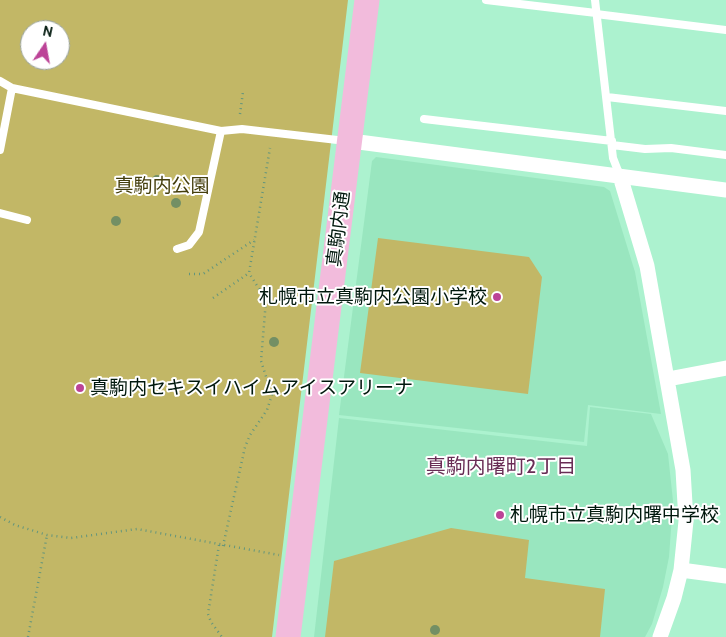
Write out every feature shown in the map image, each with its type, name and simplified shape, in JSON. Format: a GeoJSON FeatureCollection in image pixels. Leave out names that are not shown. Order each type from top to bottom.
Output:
{"type":"FeatureCollection","features":[{"type":"Feature","properties":{"kind":"highway","name":"真駒内通"},"geometry":{"type":"LineString","coordinates":[[288,637],[368,0]]}},
{"type":"Feature","properties":{"kind":"street"},"geometry":{"type":"LineString","coordinates":[[351,141],[726,190]]}},
{"type":"Feature","properties":{"kind":"street"},"geometry":{"type":"LineString","coordinates":[[620,176],[647,266],[668,379],[685,493],[686,522],[681,570],[674,598],[660,637]]}},
{"type":"Feature","properties":{"kind":"street"},"geometry":{"type":"LineString","coordinates":[[668,379],[726,368]]}},
{"type":"Feature","properties":{"kind":"street"},"geometry":{"type":"LineString","coordinates":[[681,570],[726,576]]}},
{"type":"Feature","properties":{"kind":"lane"},"geometry":{"type":"LineString","coordinates":[[486,0],[726,30]]}},
{"type":"Feature","properties":{"kind":"lane"},"geometry":{"type":"LineString","coordinates":[[595,0],[613,158],[620,176]]}},
{"type":"Feature","properties":{"kind":"lane"},"geometry":{"type":"LineString","coordinates":[[0,81],[12,88],[220,131],[242,129],[351,141]]}},
{"type":"Feature","properties":{"kind":"lane"},"geometry":{"type":"LineString","coordinates":[[0,150],[12,88]]}},
{"type":"Feature","properties":{"kind":"lane"},"geometry":{"type":"LineString","coordinates":[[607,97],[726,111]]}},
{"type":"Feature","properties":{"kind":"lane"},"geometry":{"type":"LineString","coordinates":[[424,119],[612,143],[645,149],[671,148],[726,155]]}},
{"type":"Feature","properties":{"kind":"lane"},"geometry":{"type":"LineString","coordinates":[[177,250],[189,245],[199,232],[220,131]]}},
{"type":"Feature","properties":{"kind":"lane"},"geometry":{"type":"LineString","coordinates":[[0,213],[28,220]]}},
{"type":"Feature","properties":{"kind":"path"},"geometry":{"type":"LineString","coordinates":[[240,114],[243,92]]}},
{"type":"Feature","properties":{"kind":"path"},"geometry":{"type":"LineString","coordinates":[[222,637],[211,622],[208,614],[221,546],[245,447],[250,435],[267,410],[272,395],[261,361],[266,300],[249,273],[270,148]]}},
{"type":"Feature","properties":{"kind":"path"},"geometry":{"type":"LineString","coordinates":[[189,274],[203,274],[254,240]]}},
{"type":"Feature","properties":{"kind":"path"},"geometry":{"type":"LineString","coordinates":[[213,298],[249,273]]}},
{"type":"Feature","properties":{"kind":"path"},"geometry":{"type":"LineString","coordinates":[[0,516],[15,525],[47,535],[72,538],[137,529],[221,546],[286,556]]}},
{"type":"Feature","properties":{"kind":"path"},"geometry":{"type":"LineString","coordinates":[[28,637],[47,535]]}},
{"type":"Feature","properties":{"kind":"shaded area","name":"札幌市立真駒内公園小学校"},"geometry":{"type":"Polygon","coordinates":[[[376,157],[604,187],[610,191],[635,272],[661,414],[588,405],[584,442],[339,415],[372,161],[376,157]]]}},
{"type":"Feature","properties":{"kind":"shaded area","name":"札幌市立真駒内曙中学校"},"geometry":{"type":"Polygon","coordinates":[[[590,407],[651,414],[668,454],[673,501],[669,557],[663,587],[652,624],[645,637],[314,637],[339,418],[587,446],[590,407]]]}},
{"type":"Feature","properties":{"kind":"green space","name":"真駒内公園"},"geometry":{"type":"Polygon","coordinates":[[[0,0],[348,0],[272,637],[0,637],[0,0]]]}},
{"type":"Feature","properties":{"kind":"green space"},"geometry":{"type":"Polygon","coordinates":[[[378,238],[529,257],[542,277],[528,394],[360,373],[378,238]]]}},
{"type":"Feature","properties":{"kind":"green space"},"geometry":{"type":"Polygon","coordinates":[[[451,528],[529,540],[525,578],[605,589],[600,637],[325,637],[334,561],[451,528]]]}},
{"type":"Feature","properties":{"kind":"place","name":"札幌市立真駒内公園小学校"},"geometry":{"type":"Point","coordinates":[497,297]}},
{"type":"Feature","properties":{"kind":"place","name":"真駒内セキスイハイムアイスアリーナ"},"geometry":{"type":"Point","coordinates":[80,388]}},
{"type":"Feature","properties":{"kind":"place","name":"札幌市立真駒内曙中学校"},"geometry":{"type":"Point","coordinates":[500,515]}},
{"type":"Feature","properties":{"kind":"district","name":"真駒内曙町2丁目"},"geometry":{"type":"Point","coordinates":[501,467]}}]}
